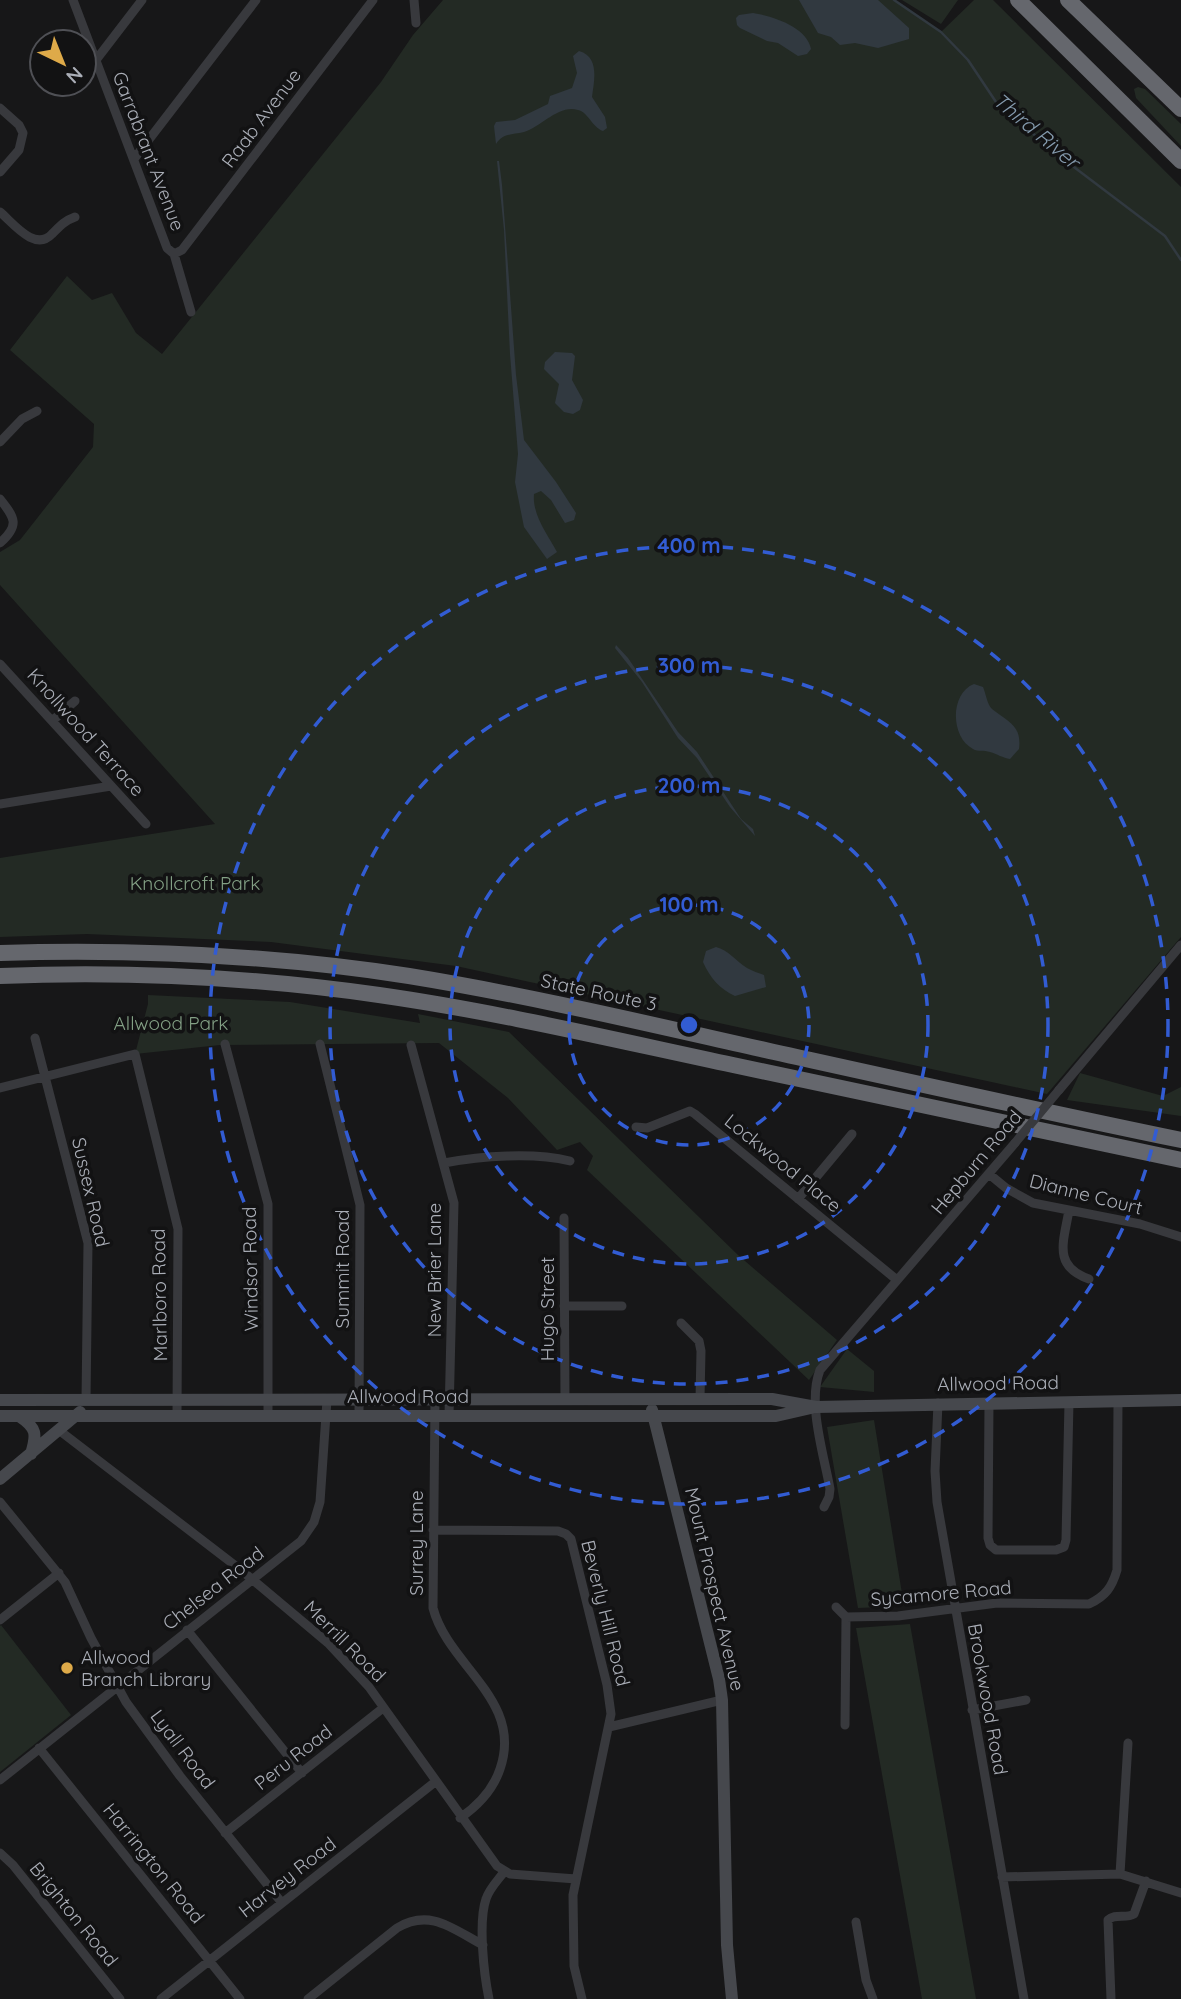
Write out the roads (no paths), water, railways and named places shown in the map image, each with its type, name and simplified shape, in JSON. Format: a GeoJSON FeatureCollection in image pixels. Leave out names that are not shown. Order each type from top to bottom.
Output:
{"type":"FeatureCollection","features":[{"type":"Feature","properties":{"kind":"highway"},"geometry":{"type":"LineString","coordinates":[[1018,0],[1181,161]]}},
{"type":"Feature","properties":{"kind":"highway"},"geometry":{"type":"LineString","coordinates":[[1068,0],[1181,109]]}},
{"type":"Feature","properties":{"kind":"highway","name":"State Route 3"},"geometry":{"type":"LineString","coordinates":[[0,953],[174,953],[349,968],[494,991],[1181,1140]]}},
{"type":"Feature","properties":{"kind":"highway"},"geometry":{"type":"LineString","coordinates":[[0,976],[87,974],[204,977],[321,987],[408,999],[523,1020],[1181,1160]]}},
{"type":"Feature","properties":{"kind":"highway"},"geometry":{"type":"LineString","coordinates":[[736,1044],[842,1059],[1080,1111],[1181,1129]]}},
{"type":"Feature","properties":{"kind":"highway"},"geometry":{"type":"LineString","coordinates":[[1095,1142],[1181,1171]]}},
{"type":"Feature","properties":{"kind":"main road","name":"Mount Prospect Avenue"},"geometry":{"type":"LineString","coordinates":[[649,1399],[722,1700],[727,1945],[732,1999]]}},
{"type":"Feature","properties":{"kind":"main road","name":"Allwood Road"},"geometry":{"type":"LineString","coordinates":[[0,1400],[772,1399],[816,1406],[1181,1400]]}},
{"type":"Feature","properties":{"kind":"main road"},"geometry":{"type":"LineString","coordinates":[[0,1479],[79,1415],[86,1400]]}},
{"type":"Feature","properties":{"kind":"main road","name":"Allwood Road"},"geometry":{"type":"LineString","coordinates":[[0,1416],[776,1416],[816,1406]]}},
{"type":"Feature","properties":{"kind":"main road"},"geometry":{"type":"LineString","coordinates":[[19,1416],[30,1424],[35,1432],[31,1454]]}},
{"type":"Feature","properties":{"kind":"street","name":"Garrabrant Avenue"},"geometry":{"type":"LineString","coordinates":[[73,0],[84,28]]}},
{"type":"Feature","properties":{"kind":"street"},"geometry":{"type":"LineString","coordinates":[[98,57],[142,0]]}},
{"type":"Feature","properties":{"kind":"street"},"geometry":{"type":"LineString","coordinates":[[134,159],[256,0]]}},
{"type":"Feature","properties":{"kind":"street","name":"Raab Avenue"},"geometry":{"type":"LineString","coordinates":[[174,254],[182,250],[373,0]]}},
{"type":"Feature","properties":{"kind":"street"},"geometry":{"type":"LineString","coordinates":[[414,0],[416,23]]}},
{"type":"Feature","properties":{"kind":"street","name":"Garrabrant Avenue"},"geometry":{"type":"LineString","coordinates":[[98,65],[168,250],[174,254],[191,312]]}},
{"type":"Feature","properties":{"kind":"street"},"geometry":{"type":"LineString","coordinates":[[0,108],[19,125],[23,133],[19,150],[0,172]]}},
{"type":"Feature","properties":{"kind":"street"},"geometry":{"type":"LineString","coordinates":[[0,212],[31,238],[40,241],[50,237],[64,221],[75,217]]}},
{"type":"Feature","properties":{"kind":"street"},"geometry":{"type":"LineString","coordinates":[[0,442],[22,419],[37,411]]}},
{"type":"Feature","properties":{"kind":"street"},"geometry":{"type":"LineString","coordinates":[[0,499],[13,515],[14,521],[8,535],[0,543]]}},
{"type":"Feature","properties":{"kind":"street","name":"Knollwood Terrace"},"geometry":{"type":"LineString","coordinates":[[0,664],[146,824]]}},
{"type":"Feature","properties":{"kind":"street"},"geometry":{"type":"LineString","coordinates":[[52,721],[75,701]]}},
{"type":"Feature","properties":{"kind":"street"},"geometry":{"type":"LineString","coordinates":[[0,804],[111,786]]}},
{"type":"Feature","properties":{"kind":"street","name":"Hepburn Road"},"geometry":{"type":"LineString","coordinates":[[824,1507],[830,1489],[816,1406],[815,1389],[820,1370],[1181,946]]}},
{"type":"Feature","properties":{"kind":"street","name":"Sussex Road"},"geometry":{"type":"LineString","coordinates":[[35,1038],[88,1243],[86,1400]]}},
{"type":"Feature","properties":{"kind":"street","name":"Windsor Road"},"geometry":{"type":"LineString","coordinates":[[226,1044],[268,1204],[268,1416]]}},
{"type":"Feature","properties":{"kind":"street","name":"Summit Road"},"geometry":{"type":"LineString","coordinates":[[320,1044],[360,1205],[359,1416]]}},
{"type":"Feature","properties":{"kind":"street","name":"New Brier Lane"},"geometry":{"type":"LineString","coordinates":[[411,1045],[454,1203],[449,1416]]}},
{"type":"Feature","properties":{"kind":"street","name":"Marlboro Road"},"geometry":{"type":"LineString","coordinates":[[45,1077],[135,1054],[177,1229],[177,1415]]}},
{"type":"Feature","properties":{"kind":"street"},"geometry":{"type":"LineString","coordinates":[[0,1088],[45,1077]]}},
{"type":"Feature","properties":{"kind":"street","name":"Lockwood Place"},"geometry":{"type":"LineString","coordinates":[[636,1127],[647,1128],[690,1111],[897,1280]]}},
{"type":"Feature","properties":{"kind":"street"},"geometry":{"type":"LineString","coordinates":[[798,1199],[852,1134]]}},
{"type":"Feature","properties":{"kind":"street"},"geometry":{"type":"LineString","coordinates":[[444,1163],[468,1158],[512,1157],[569,1161]]}},
{"type":"Feature","properties":{"kind":"street","name":"Dianne Court"},"geometry":{"type":"LineString","coordinates":[[989,1174],[1023,1199],[1140,1224],[1181,1237]]}},
{"type":"Feature","properties":{"kind":"street"},"geometry":{"type":"LineString","coordinates":[[1069,1210],[1063,1245],[1065,1262],[1074,1273],[1089,1279]]}},
{"type":"Feature","properties":{"kind":"street","name":"Hugo Street"},"geometry":{"type":"LineString","coordinates":[[564,1218],[565,1399]]}},
{"type":"Feature","properties":{"kind":"street"},"geometry":{"type":"LineString","coordinates":[[564,1306],[622,1306]]}},
{"type":"Feature","properties":{"kind":"street"},"geometry":{"type":"LineString","coordinates":[[681,1323],[699,1341],[700,1399]]}},
{"type":"Feature","properties":{"kind":"street","name":"Chelsea Road"},"geometry":{"type":"LineString","coordinates":[[0,1780],[301,1541],[314,1522],[320,1502],[327,1400]]}},
{"type":"Feature","properties":{"kind":"street","name":"Surrey Lane"},"geometry":{"type":"LineString","coordinates":[[435,1400],[432,1596],[436,1617],[447,1638],[488,1694],[504,1727],[502,1763],[496,1782],[475,1808],[460,1818]]}},
{"type":"Feature","properties":{"kind":"street","name":"Sycamore Road"},"geometry":{"type":"LineString","coordinates":[[836,1607],[846,1617],[887,1617],[997,1603],[1089,1604],[1110,1589],[1117,1561],[1118,1401]]}},
{"type":"Feature","properties":{"kind":"street"},"geometry":{"type":"LineString","coordinates":[[989,1402],[988,1538],[990,1545],[996,1550],[1056,1550],[1064,1547],[1069,1402]]}},
{"type":"Feature","properties":{"kind":"street","name":"Brookwood Road"},"geometry":{"type":"LineString","coordinates":[[938,1403],[935,1489],[1024,1999]]}},
{"type":"Feature","properties":{"kind":"street","name":"Merrill Road"},"geometry":{"type":"LineString","coordinates":[[60,1431],[252,1579],[328,1643],[369,1687],[460,1818],[491,1860],[504,1871]]}},
{"type":"Feature","properties":{"kind":"street","name":"Lyall Road"},"geometry":{"type":"LineString","coordinates":[[0,1502],[59,1573],[126,1702],[180,1776],[282,1903]]}},
{"type":"Feature","properties":{"kind":"street","name":"Beverly Hill Road"},"geometry":{"type":"LineString","coordinates":[[433,1530],[558,1531],[571,1539],[611,1706],[609,1727],[573,1895],[574,1966],[582,1999]]}},
{"type":"Feature","properties":{"kind":"street"},"geometry":{"type":"LineString","coordinates":[[0,1620],[59,1573]]}},
{"type":"Feature","properties":{"kind":"street"},"geometry":{"type":"LineString","coordinates":[[845,1725],[846,1617]]}},
{"type":"Feature","properties":{"kind":"street"},"geometry":{"type":"LineString","coordinates":[[187,1630],[302,1773]]}},
{"type":"Feature","properties":{"kind":"street"},"geometry":{"type":"LineString","coordinates":[[609,1727],[722,1700]]}},
{"type":"Feature","properties":{"kind":"street"},"geometry":{"type":"LineString","coordinates":[[972,1710],[1026,1700]]}},
{"type":"Feature","properties":{"kind":"street","name":"Peru Road"},"geometry":{"type":"LineString","coordinates":[[225,1833],[383,1708]]}},
{"type":"Feature","properties":{"kind":"street"},"geometry":{"type":"LineString","coordinates":[[1120,1874],[1128,1743]]}},
{"type":"Feature","properties":{"kind":"street","name":"Harrington Road"},"geometry":{"type":"LineString","coordinates":[[40,1748],[240,1999]]}},
{"type":"Feature","properties":{"kind":"street","name":"Harvey Road"},"geometry":{"type":"LineString","coordinates":[[161,1999],[435,1782]]}},
{"type":"Feature","properties":{"kind":"street","name":"Brighton Road"},"geometry":{"type":"LineString","coordinates":[[0,1853],[13,1865],[120,1999]]}},
{"type":"Feature","properties":{"kind":"street"},"geometry":{"type":"LineString","coordinates":[[489,1999],[484,1976],[485,1900],[504,1871],[525,1876],[576,1879]]}},
{"type":"Feature","properties":{"kind":"street"},"geometry":{"type":"LineString","coordinates":[[1002,1877],[1120,1874],[1181,1893]]}},
{"type":"Feature","properties":{"kind":"street"},"geometry":{"type":"LineString","coordinates":[[1111,1999],[1108,1920],[1134,1914],[1146,1881]]}},
{"type":"Feature","properties":{"kind":"street"},"geometry":{"type":"LineString","coordinates":[[308,1999],[397,1928],[412,1920],[431,1919],[484,1945]]}},
{"type":"Feature","properties":{"kind":"street"},"geometry":{"type":"LineString","coordinates":[[856,1922],[866,1980],[873,1999]]}},
{"type":"Feature","properties":{"kind":"waterway","name":"Third River"},"geometry":{"type":"LineString","coordinates":[[894,0],[941,32],[968,60],[996,102],[1058,155],[1165,236],[1181,260]]}},
{"type":"Feature","properties":{"kind":"place","name":"Allwood Branch Library"},"geometry":{"type":"Point","coordinates":[67,1668]}},
{"type":"Feature","properties":{"kind":"park label","name":"Knollcroft Park"},"geometry":{"type":"Point","coordinates":[195,883]}},
{"type":"Feature","properties":{"kind":"park label","name":"Allwood Park"},"geometry":{"type":"Point","coordinates":[171,1023]}}]}
